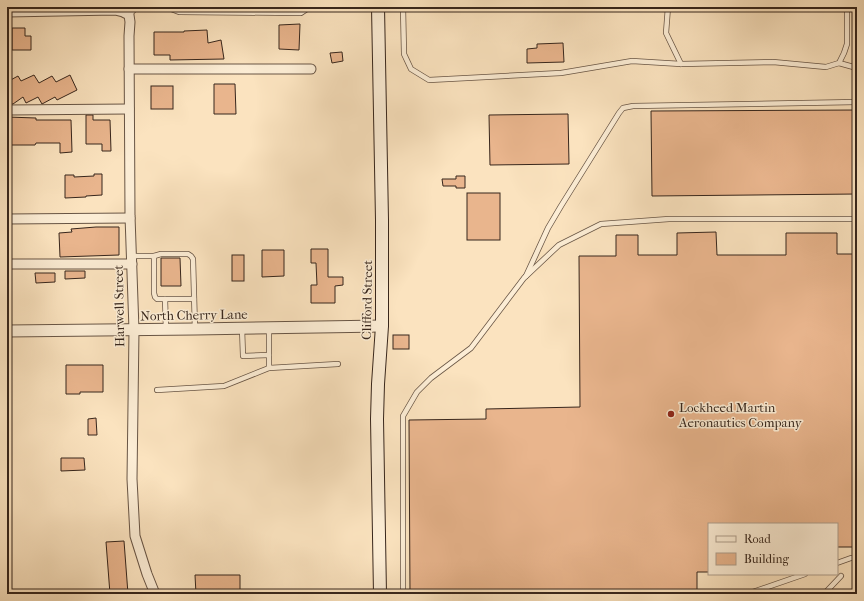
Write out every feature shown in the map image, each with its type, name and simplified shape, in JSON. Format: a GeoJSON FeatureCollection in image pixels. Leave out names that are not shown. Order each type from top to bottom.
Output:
{"type":"FeatureCollection","features":[{"type":"Feature","properties":{"kind":"main road","name":"Clifford Street"},"geometry":{"type":"LineString","coordinates":[[378,7],[382,220],[382,326],[377,419],[380,594]]}},
{"type":"Feature","properties":{"kind":"street"},"geometry":{"type":"LineString","coordinates":[[7,12],[112,9],[129,15]]}},
{"type":"Feature","properties":{"kind":"street","name":"Harwell Street"},"geometry":{"type":"LineString","coordinates":[[129,15],[130,218],[134,330],[132,479],[135,536],[155,594]]}},
{"type":"Feature","properties":{"kind":"street"},"geometry":{"type":"LineString","coordinates":[[129,69],[311,69]]}},
{"type":"Feature","properties":{"kind":"street"},"geometry":{"type":"LineString","coordinates":[[7,110],[129,109]]}},
{"type":"Feature","properties":{"kind":"street"},"geometry":{"type":"LineString","coordinates":[[7,219],[130,218]]}},
{"type":"Feature","properties":{"kind":"street"},"geometry":{"type":"LineString","coordinates":[[7,264],[132,260]]}},
{"type":"Feature","properties":{"kind":"street","name":"North Cherry Lane"},"geometry":{"type":"LineString","coordinates":[[7,331],[382,326]]}},
{"type":"Feature","properties":{"kind":"lane"},"geometry":{"type":"LineString","coordinates":[[129,15],[137,7]]}},
{"type":"Feature","properties":{"kind":"lane"},"geometry":{"type":"LineString","coordinates":[[166,7],[180,9],[289,13],[301,13],[310,7]]}},
{"type":"Feature","properties":{"kind":"lane"},"geometry":{"type":"LineString","coordinates":[[285,7],[289,13]]}},
{"type":"Feature","properties":{"kind":"lane"},"geometry":{"type":"LineString","coordinates":[[403,7],[404,54],[411,69],[429,80],[561,74],[632,61],[681,64],[773,62],[826,67],[839,63],[857,68]]}},
{"type":"Feature","properties":{"kind":"lane"},"geometry":{"type":"LineString","coordinates":[[668,7],[666,33],[681,64]]}},
{"type":"Feature","properties":{"kind":"lane"},"geometry":{"type":"LineString","coordinates":[[839,63],[847,44],[847,7]]}},
{"type":"Feature","properties":{"kind":"lane"},"geometry":{"type":"LineString","coordinates":[[524,278],[560,206],[623,108],[633,106],[857,102]]}},
{"type":"Feature","properties":{"kind":"lane"},"geometry":{"type":"LineString","coordinates":[[403,594],[403,416],[417,392],[431,378],[471,348],[524,278],[558,246],[601,224],[669,219],[857,219]]}},
{"type":"Feature","properties":{"kind":"lane"},"geometry":{"type":"LineString","coordinates":[[132,260],[161,254],[188,254],[191,256],[193,259],[195,329]]}},
{"type":"Feature","properties":{"kind":"lane"},"geometry":{"type":"LineString","coordinates":[[154,256],[155,297],[157,299],[194,299]]}},
{"type":"Feature","properties":{"kind":"lane"},"geometry":{"type":"LineString","coordinates":[[165,299],[166,330]]}},
{"type":"Feature","properties":{"kind":"lane"},"geometry":{"type":"LineString","coordinates":[[242,328],[243,356],[269,355]]}},
{"type":"Feature","properties":{"kind":"lane"},"geometry":{"type":"LineString","coordinates":[[269,328],[269,368]]}},
{"type":"Feature","properties":{"kind":"lane"},"geometry":{"type":"LineString","coordinates":[[157,390],[224,386],[269,368],[338,364]]}},
{"type":"Feature","properties":{"kind":"lane"},"geometry":{"type":"LineString","coordinates":[[838,563],[850,558],[857,558]]}},
{"type":"Feature","properties":{"kind":"lane"},"geometry":{"type":"LineString","coordinates":[[747,594],[802,575]]}},
{"type":"Feature","properties":{"kind":"lane"},"geometry":{"type":"LineString","coordinates":[[824,594],[841,576]]}},
{"type":"Feature","properties":{"kind":"building"},"geometry":{"type":"Polygon","coordinates":[[[300,24],[299,50],[279,49],[279,25],[300,24]]]}},
{"type":"Feature","properties":{"kind":"building"},"geometry":{"type":"Polygon","coordinates":[[[12,28],[25,28],[25,36],[31,36],[31,50],[12,50],[12,28]]]}},
{"type":"Feature","properties":{"kind":"building"},"geometry":{"type":"Polygon","coordinates":[[[207,30],[208,43],[221,40],[224,59],[170,60],[170,55],[154,55],[154,32],[207,30]]]}},
{"type":"Feature","properties":{"kind":"building"},"geometry":{"type":"Polygon","coordinates":[[[563,43],[564,62],[527,63],[527,49],[537,48],[537,44],[563,43]]]}},
{"type":"Feature","properties":{"kind":"building"},"geometry":{"type":"Polygon","coordinates":[[[342,52],[343,61],[332,63],[330,53],[342,52]]]}},
{"type":"Feature","properties":{"kind":"building"},"geometry":{"type":"Polygon","coordinates":[[[34,75],[39,83],[52,76],[56,82],[70,75],[77,90],[57,100],[55,97],[42,104],[38,97],[26,103],[23,97],[13,104],[9,104],[7,101],[7,82],[18,76],[21,81],[34,75]]]}},
{"type":"Feature","properties":{"kind":"building"},"geometry":{"type":"Polygon","coordinates":[[[214,84],[235,84],[236,114],[214,114],[214,84]]]}},
{"type":"Feature","properties":{"kind":"building"},"geometry":{"type":"Polygon","coordinates":[[[151,86],[173,86],[173,109],[151,109],[151,86]]]}},
{"type":"Feature","properties":{"kind":"building"},"geometry":{"type":"Polygon","coordinates":[[[857,110],[857,194],[652,196],[651,111],[857,110]]]}},
{"type":"Feature","properties":{"kind":"building"},"geometry":{"type":"Polygon","coordinates":[[[568,114],[569,164],[490,165],[489,115],[568,114]]]}},
{"type":"Feature","properties":{"kind":"building"},"geometry":{"type":"Polygon","coordinates":[[[86,115],[93,115],[93,120],[110,120],[111,151],[102,151],[102,144],[86,144],[86,115]]]}},
{"type":"Feature","properties":{"kind":"building"},"geometry":{"type":"Polygon","coordinates":[[[7,117],[36,118],[36,120],[71,120],[72,152],[60,153],[60,143],[7,145],[7,117]]]}},
{"type":"Feature","properties":{"kind":"building"},"geometry":{"type":"Polygon","coordinates":[[[94,174],[102,174],[102,195],[65,198],[65,175],[74,175],[74,177],[94,176],[94,174]]]}},
{"type":"Feature","properties":{"kind":"building"},"geometry":{"type":"Polygon","coordinates":[[[456,176],[465,176],[465,188],[443,186],[442,179],[456,179],[456,176]]]}},
{"type":"Feature","properties":{"kind":"building"},"geometry":{"type":"Polygon","coordinates":[[[467,193],[500,193],[500,240],[467,240],[467,193]]]}},
{"type":"Feature","properties":{"kind":"building"},"geometry":{"type":"Polygon","coordinates":[[[119,227],[119,255],[60,257],[59,233],[72,232],[71,229],[119,227]]]}},
{"type":"Feature","properties":{"kind":"building","name":"Lockheed Martin Aeronautics Company"},"geometry":{"type":"Polygon","coordinates":[[[716,232],[717,255],[786,255],[786,233],[837,233],[837,254],[857,254],[857,547],[838,547],[838,523],[708,523],[708,572],[697,572],[697,594],[410,594],[409,420],[486,419],[486,409],[580,407],[579,256],[616,256],[616,235],[638,235],[638,255],[677,255],[677,233],[716,232]]]}},
{"type":"Feature","properties":{"kind":"building"},"geometry":{"type":"Polygon","coordinates":[[[311,249],[328,249],[328,277],[343,277],[343,285],[335,286],[335,303],[311,303],[311,285],[317,285],[316,263],[311,263],[311,249]]]}},
{"type":"Feature","properties":{"kind":"building"},"geometry":{"type":"Polygon","coordinates":[[[262,250],[284,250],[284,276],[262,277],[262,250]]]}},
{"type":"Feature","properties":{"kind":"building"},"geometry":{"type":"Polygon","coordinates":[[[232,255],[244,255],[244,281],[232,281],[232,255]]]}},
{"type":"Feature","properties":{"kind":"building"},"geometry":{"type":"Polygon","coordinates":[[[161,258],[180,258],[181,286],[161,286],[161,258]]]}},
{"type":"Feature","properties":{"kind":"building"},"geometry":{"type":"Polygon","coordinates":[[[65,271],[85,271],[85,278],[65,279],[65,271]]]}},
{"type":"Feature","properties":{"kind":"building"},"geometry":{"type":"Polygon","coordinates":[[[35,273],[55,273],[55,282],[36,283],[35,273]]]}},
{"type":"Feature","properties":{"kind":"building"},"geometry":{"type":"Polygon","coordinates":[[[393,335],[409,335],[409,349],[393,349],[393,335]]]}},
{"type":"Feature","properties":{"kind":"building"},"geometry":{"type":"Polygon","coordinates":[[[66,365],[103,365],[103,392],[80,392],[80,394],[66,394],[66,365]]]}},
{"type":"Feature","properties":{"kind":"building"},"geometry":{"type":"Polygon","coordinates":[[[96,418],[97,435],[88,435],[88,419],[96,418]]]}},
{"type":"Feature","properties":{"kind":"building"},"geometry":{"type":"Polygon","coordinates":[[[61,458],[84,458],[85,470],[61,471],[61,458]]]}},
{"type":"Feature","properties":{"kind":"building"},"geometry":{"type":"Polygon","coordinates":[[[124,541],[128,594],[110,594],[106,542],[124,541]]]}},
{"type":"Feature","properties":{"kind":"building"},"geometry":{"type":"Polygon","coordinates":[[[195,575],[240,575],[240,594],[196,594],[195,575]]]}},
{"type":"Feature","properties":{"kind":"place","name":"Lockheed Martin Aeronautics Company"},"geometry":{"type":"Point","coordinates":[671,414]}}]}
